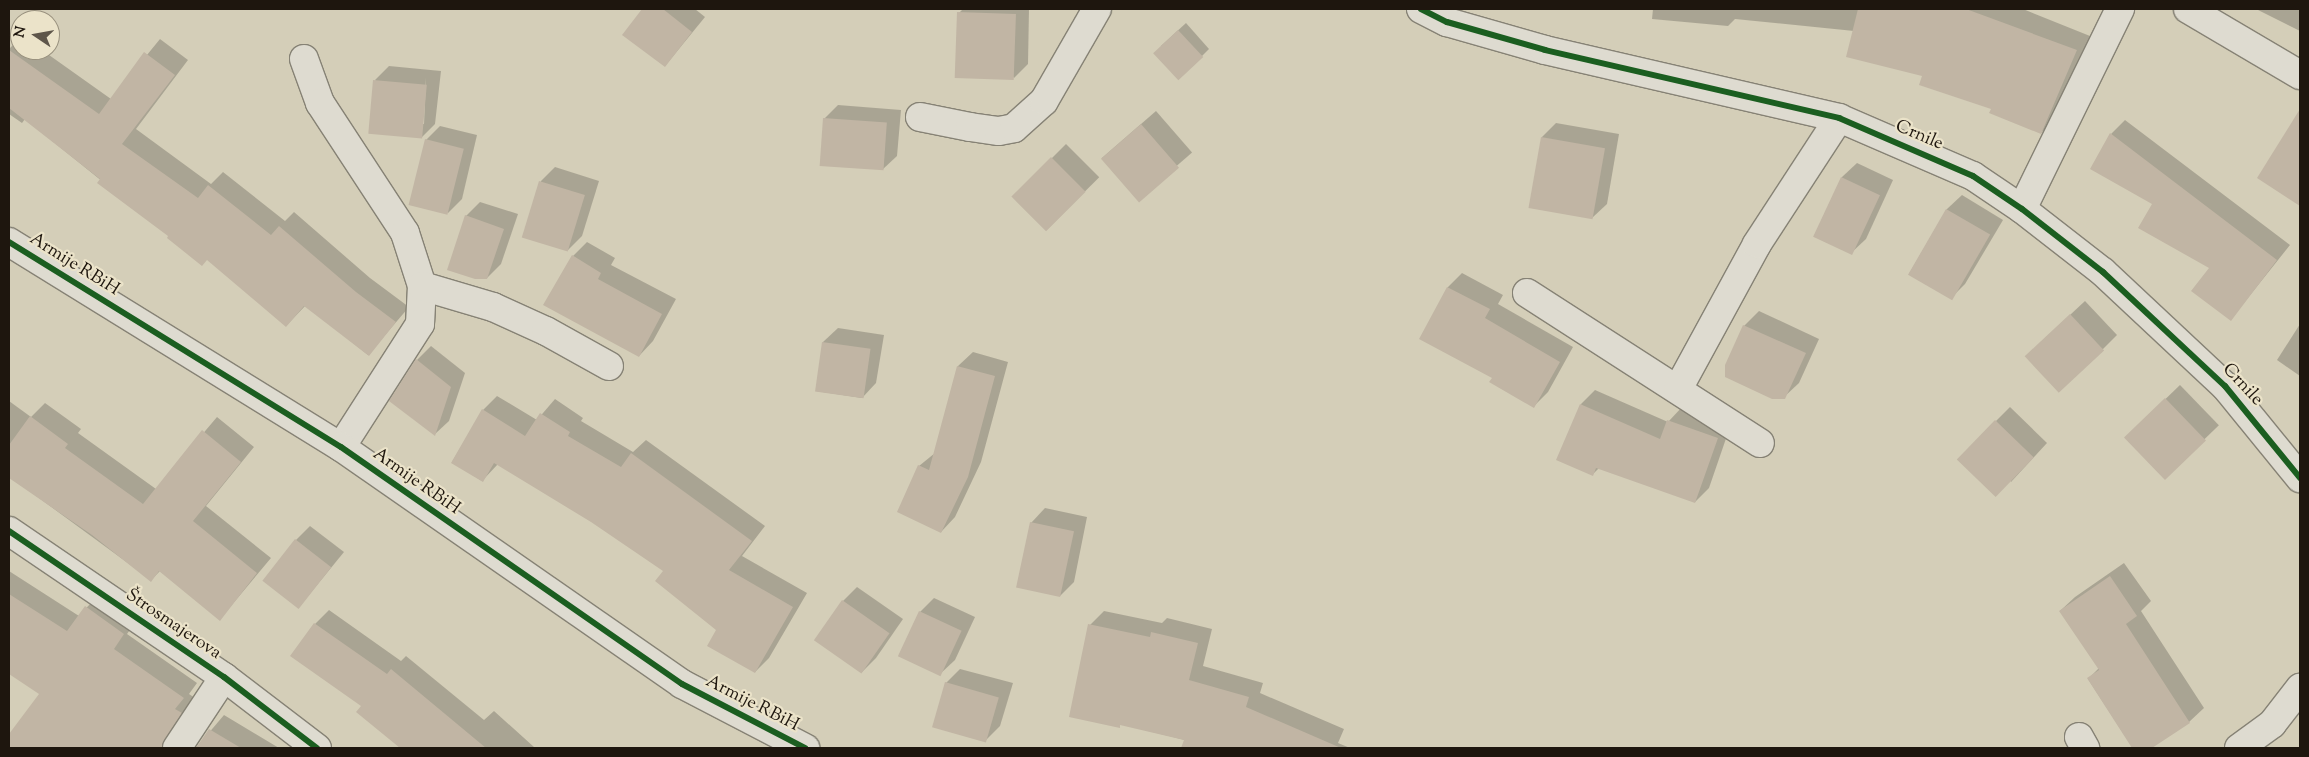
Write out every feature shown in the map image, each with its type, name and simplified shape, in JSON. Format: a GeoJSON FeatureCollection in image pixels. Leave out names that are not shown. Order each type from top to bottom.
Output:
{"type":"FeatureCollection","features":[{"type":"Feature","properties":{"kind":"street"},"geometry":{"type":"LineString","coordinates":[[920,117],[970,128],[999,131],[1014,128],[1044,101],[1097,9]]}},
{"type":"Feature","properties":{"kind":"street","name":"Crnile"},"geometry":{"type":"LineString","coordinates":[[1423,9],[1447,22],[1545,50],[1839,118],[1973,176],[2022,208],[2103,272],[2224,386],[2300,478]]}},
{"type":"Feature","properties":{"kind":"street"},"geometry":{"type":"LineString","coordinates":[[2022,208],[2120,9]]}},
{"type":"Feature","properties":{"kind":"street"},"geometry":{"type":"LineString","coordinates":[[2188,9],[2300,74]]}},
{"type":"Feature","properties":{"kind":"street"},"geometry":{"type":"LineString","coordinates":[[304,59],[320,103],[405,233],[422,286],[420,324],[341,448]]}},
{"type":"Feature","properties":{"kind":"street"},"geometry":{"type":"LineString","coordinates":[[1678,389],[1757,244],[1839,118]]}},
{"type":"Feature","properties":{"kind":"street","name":"Armije RBiH"},"geometry":{"type":"LineString","coordinates":[[9,242],[341,448],[682,684],[805,748]]}},
{"type":"Feature","properties":{"kind":"street"},"geometry":{"type":"LineString","coordinates":[[422,286],[494,307],[546,331],[609,366]]}},
{"type":"Feature","properties":{"kind":"street"},"geometry":{"type":"LineString","coordinates":[[1526,293],[1678,389],[1760,444]]}},
{"type":"Feature","properties":{"kind":"street","name":"Štrosmajerova"},"geometry":{"type":"LineString","coordinates":[[9,531],[224,677],[317,748]]}},
{"type":"Feature","properties":{"kind":"street"},"geometry":{"type":"LineString","coordinates":[[177,748],[224,677]]}},
{"type":"Feature","properties":{"kind":"street"},"geometry":{"type":"LineString","coordinates":[[2239,748],[2272,724],[2300,688]]}},
{"type":"Feature","properties":{"kind":"street"},"geometry":{"type":"LineString","coordinates":[[2272,724],[2300,722]]}},
{"type":"Feature","properties":{"kind":"building"},"geometry":{"type":"Polygon","coordinates":[[[642,9],[663,9],[692,32],[665,67],[622,35],[642,9]]]}},
{"type":"Feature","properties":{"kind":"building"},"geometry":{"type":"Polygon","coordinates":[[[1858,9],[1966,9],[2077,50],[2041,134],[1989,113],[1991,109],[1919,85],[1922,76],[1846,57],[1858,9]]]}},
{"type":"Feature","properties":{"kind":"building"},"geometry":{"type":"Polygon","coordinates":[[[957,12],[1016,14],[1014,80],[955,78],[957,12]]]}},
{"type":"Feature","properties":{"kind":"building"},"geometry":{"type":"Polygon","coordinates":[[[1178,30],[1203,57],[1178,80],[1153,53],[1178,30]]]}},
{"type":"Feature","properties":{"kind":"building"},"geometry":{"type":"Polygon","coordinates":[[[9,50],[10,60],[23,60],[99,114],[144,52],[175,75],[122,144],[198,198],[208,185],[271,235],[279,226],[356,292],[396,322],[369,356],[304,306],[286,327],[207,260],[202,266],[167,238],[168,236],[97,183],[100,179],[9,108],[9,50]]]}},
{"type":"Feature","properties":{"kind":"building"},"geometry":{"type":"Polygon","coordinates":[[[373,80],[427,85],[422,139],[368,134],[373,80]]]}},
{"type":"Feature","properties":{"kind":"building"},"geometry":{"type":"Polygon","coordinates":[[[2300,109],[2300,206],[2257,178],[2300,109]]]}},
{"type":"Feature","properties":{"kind":"building"},"geometry":{"type":"Polygon","coordinates":[[[823,118],[887,122],[883,170],[820,166],[823,118]]]}},
{"type":"Feature","properties":{"kind":"building"},"geometry":{"type":"Polygon","coordinates":[[[1141,124],[1179,168],[1139,203],[1101,159],[1141,124]]]}},
{"type":"Feature","properties":{"kind":"building"},"geometry":{"type":"Polygon","coordinates":[[[2110,133],[2277,260],[2231,321],[2191,291],[2209,268],[2138,228],[2152,204],[2090,169],[2110,133]]]}},
{"type":"Feature","properties":{"kind":"building"},"geometry":{"type":"Polygon","coordinates":[[[1541,137],[1605,148],[1593,219],[1528,208],[1541,137]]]}},
{"type":"Feature","properties":{"kind":"building"},"geometry":{"type":"Polygon","coordinates":[[[425,139],[464,149],[447,215],[409,205],[425,139]]]}},
{"type":"Feature","properties":{"kind":"building"},"geometry":{"type":"Polygon","coordinates":[[[1051,157],[1086,192],[1046,231],[1011,197],[1051,157]]]}},
{"type":"Feature","properties":{"kind":"building"},"geometry":{"type":"Polygon","coordinates":[[[1841,177],[1880,195],[1852,255],[1813,237],[1841,177]]]}},
{"type":"Feature","properties":{"kind":"building"},"geometry":{"type":"Polygon","coordinates":[[[539,181],[585,195],[568,251],[522,237],[539,181]]]}},
{"type":"Feature","properties":{"kind":"building"},"geometry":{"type":"Polygon","coordinates":[[[1946,209],[1990,234],[1952,300],[1908,275],[1946,209]]]}},
{"type":"Feature","properties":{"kind":"building"},"geometry":{"type":"Polygon","coordinates":[[[465,215],[504,229],[487,279],[475,279],[447,270],[465,215]]]}},
{"type":"Feature","properties":{"kind":"building"},"geometry":{"type":"Polygon","coordinates":[[[572,255],[601,273],[598,279],[662,314],[639,357],[543,305],[572,255]]]}},
{"type":"Feature","properties":{"kind":"building"},"geometry":{"type":"Polygon","coordinates":[[[1447,287],[1490,309],[1485,318],[1560,362],[1534,408],[1489,382],[1492,378],[1419,339],[1447,287]]]}},
{"type":"Feature","properties":{"kind":"building"},"geometry":{"type":"Polygon","coordinates":[[[2070,314],[2104,351],[2059,393],[2025,356],[2070,314]]]}},
{"type":"Feature","properties":{"kind":"building"},"geometry":{"type":"Polygon","coordinates":[[[1743,325],[1806,353],[1785,399],[1772,399],[1725,377],[1725,365],[1743,325]]]}},
{"type":"Feature","properties":{"kind":"building"},"geometry":{"type":"Polygon","coordinates":[[[822,342],[871,349],[864,398],[815,392],[822,342]]]}},
{"type":"Feature","properties":{"kind":"building"},"geometry":{"type":"Polygon","coordinates":[[[416,359],[451,387],[435,436],[389,401],[416,359]]]}},
{"type":"Feature","properties":{"kind":"building"},"geometry":{"type":"Polygon","coordinates":[[[957,366],[995,376],[968,477],[941,533],[897,512],[918,465],[929,470],[957,366]]]}},
{"type":"Feature","properties":{"kind":"building"},"geometry":{"type":"Polygon","coordinates":[[[2165,398],[2206,440],[2165,480],[2124,438],[2165,398]]]}},
{"type":"Feature","properties":{"kind":"building"},"geometry":{"type":"Polygon","coordinates":[[[1580,404],[1660,439],[1667,420],[1718,438],[1695,503],[1596,468],[1593,476],[1556,460],[1580,404]]]}},
{"type":"Feature","properties":{"kind":"building"},"geometry":{"type":"Polygon","coordinates":[[[482,409],[525,436],[540,413],[570,432],[568,436],[621,467],[631,453],[752,541],[729,570],[793,607],[755,673],[707,646],[716,630],[655,581],[663,571],[591,522],[494,463],[483,482],[451,463],[482,409]]]}},
{"type":"Feature","properties":{"kind":"building"},"geometry":{"type":"Polygon","coordinates":[[[30,416],[68,444],[65,448],[143,504],[202,430],[241,462],[193,521],[257,573],[220,621],[159,571],[151,582],[92,535],[9,478],[9,445],[30,416]]]}},
{"type":"Feature","properties":{"kind":"building"},"geometry":{"type":"Polygon","coordinates":[[[1995,420],[2034,458],[1996,497],[1957,460],[1995,420]]]}},
{"type":"Feature","properties":{"kind":"building"},"geometry":{"type":"Polygon","coordinates":[[[1030,522],[1074,531],[1060,597],[1016,588],[1030,522]]]}},
{"type":"Feature","properties":{"kind":"building"},"geometry":{"type":"Polygon","coordinates":[[[295,539],[331,567],[299,609],[262,581],[295,539]]]}},
{"type":"Feature","properties":{"kind":"building"},"geometry":{"type":"Polygon","coordinates":[[[2110,576],[2137,616],[2126,624],[2190,723],[2152,748],[2132,748],[2087,678],[2099,670],[2059,611],[2110,576]]]}},
{"type":"Feature","properties":{"kind":"building"},"geometry":{"type":"Polygon","coordinates":[[[9,594],[67,631],[85,606],[124,634],[114,649],[184,698],[175,709],[182,713],[162,748],[9,748],[9,734],[39,694],[9,674],[9,594]]]}},
{"type":"Feature","properties":{"kind":"building"},"geometry":{"type":"Polygon","coordinates":[[[842,600],[890,633],[861,673],[814,640],[842,600]]]}},
{"type":"Feature","properties":{"kind":"building"},"geometry":{"type":"Polygon","coordinates":[[[919,611],[962,631],[940,676],[898,656],[919,611]]]}},
{"type":"Feature","properties":{"kind":"building"},"geometry":{"type":"Polygon","coordinates":[[[314,623],[387,674],[391,669],[486,748],[400,748],[356,712],[361,706],[290,656],[314,623]]]}},
{"type":"Feature","properties":{"kind":"building"},"geometry":{"type":"Polygon","coordinates":[[[1088,624],[1150,637],[1151,632],[1198,643],[1189,680],[1249,697],[1246,707],[1341,748],[1181,748],[1184,740],[1120,725],[1120,728],[1069,717],[1088,624]]]}},
{"type":"Feature","properties":{"kind":"building"},"geometry":{"type":"Polygon","coordinates":[[[945,682],[999,697],[986,743],[932,727],[945,682]]]}},
{"type":"Feature","properties":{"kind":"building"},"geometry":{"type":"Polygon","coordinates":[[[209,729],[241,748],[196,748],[209,729]]]}},
{"type":"Feature","properties":{"kind":"cycle path"},"geometry":{"type":"LineString","coordinates":[[1421,9],[1447,22],[1545,50],[1839,118],[1973,176],[2022,209],[2103,272],[2225,386],[2300,478]]}},
{"type":"Feature","properties":{"kind":"cycle path"},"geometry":{"type":"LineString","coordinates":[[9,242],[341,447],[682,684],[805,748]]}},
{"type":"Feature","properties":{"kind":"cycle path"},"geometry":{"type":"LineString","coordinates":[[9,531],[224,677],[317,748]]}}]}
